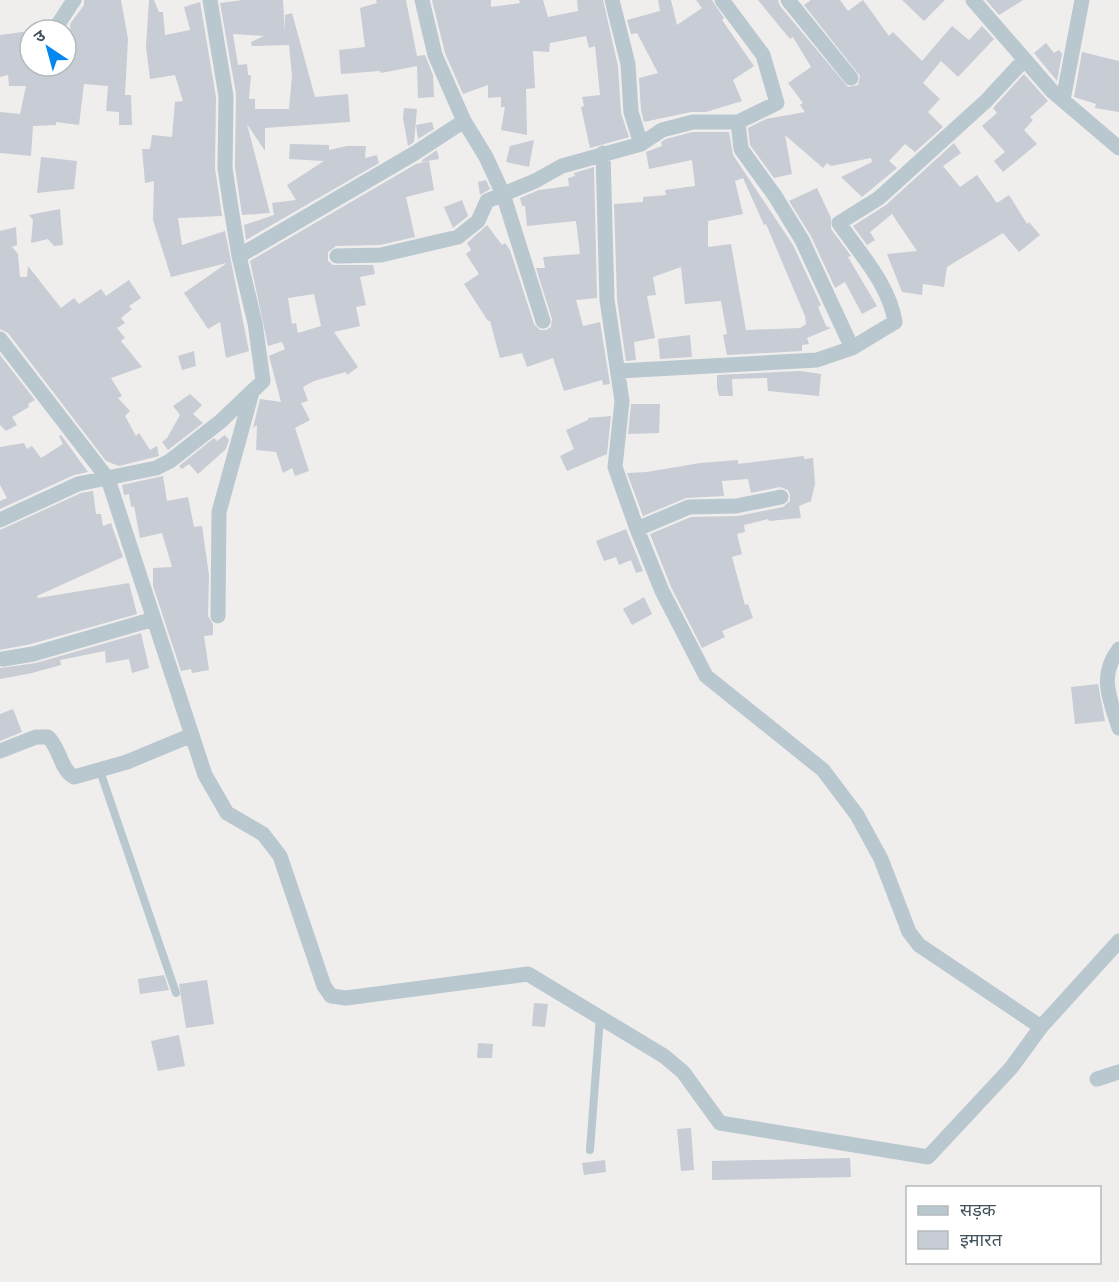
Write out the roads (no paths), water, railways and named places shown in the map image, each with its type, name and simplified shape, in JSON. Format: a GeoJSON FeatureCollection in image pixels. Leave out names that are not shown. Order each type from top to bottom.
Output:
{"type":"FeatureCollection","features":[{"type":"Feature","properties":{"kind":"street"},"geometry":{"type":"LineString","coordinates":[[62,18],[74,0]]}},
{"type":"Feature","properties":{"kind":"street"},"geometry":{"type":"LineString","coordinates":[[0,520],[63,490],[156,468],[170,461],[262,381],[255,323],[239,256],[225,168],[226,96],[210,0]]}},
{"type":"Feature","properties":{"kind":"street"},"geometry":{"type":"LineString","coordinates":[[422,0],[435,55],[464,121],[486,157],[503,194],[543,321]]}},
{"type":"Feature","properties":{"kind":"street"},"geometry":{"type":"LineString","coordinates":[[612,0],[628,64],[631,112],[640,144]]}},
{"type":"Feature","properties":{"kind":"street"},"geometry":{"type":"LineString","coordinates":[[337,256],[381,255],[458,237],[478,221],[487,201],[535,181],[562,166],[640,144],[662,130],[693,122],[738,122],[777,103],[763,55],[722,0]]}},
{"type":"Feature","properties":{"kind":"street"},"geometry":{"type":"LineString","coordinates":[[788,0],[851,78]]}},
{"type":"Feature","properties":{"kind":"street"},"geometry":{"type":"LineString","coordinates":[[973,0],[1024,60],[1063,100],[1119,148]]}},
{"type":"Feature","properties":{"kind":"street"},"geometry":{"type":"LineString","coordinates":[[1063,100],[1082,0]]}},
{"type":"Feature","properties":{"kind":"street"},"geometry":{"type":"LineString","coordinates":[[619,372],[817,360],[852,348],[895,322],[892,304],[881,283],[839,223],[879,198],[986,101],[1024,60]]}},
{"type":"Feature","properties":{"kind":"street"},"geometry":{"type":"LineString","coordinates":[[239,256],[416,153],[464,121]]}},
{"type":"Feature","properties":{"kind":"street"},"geometry":{"type":"LineString","coordinates":[[738,122],[741,149],[775,196],[802,240],[852,348]]}},
{"type":"Feature","properties":{"kind":"street"},"geometry":{"type":"LineString","coordinates":[[603,153],[608,300],[622,401],[615,467],[662,591],[706,676],[824,770],[857,815],[880,859],[909,932],[919,945],[1041,1028]]}},
{"type":"Feature","properties":{"kind":"street"},"geometry":{"type":"LineString","coordinates":[[0,339],[108,479],[206,775],[226,813],[263,834],[280,856],[324,986],[331,996],[346,998],[528,974],[664,1056],[683,1072],[720,1123],[927,1157],[1011,1068],[1041,1028],[1119,941]]}},
{"type":"Feature","properties":{"kind":"street"},"geometry":{"type":"LineString","coordinates":[[218,616],[219,512],[252,392]]}},
{"type":"Feature","properties":{"kind":"street"},"geometry":{"type":"LineString","coordinates":[[637,529],[689,507],[736,506],[781,496]]}},
{"type":"Feature","properties":{"kind":"street"},"geometry":{"type":"LineString","coordinates":[[3,659],[33,654],[154,619]]}},
{"type":"Feature","properties":{"kind":"street"},"geometry":{"type":"LineString","coordinates":[[1119,650],[1110,661],[1107,687],[1119,728]]}},
{"type":"Feature","properties":{"kind":"street"},"geometry":{"type":"LineString","coordinates":[[0,751],[36,737],[48,737],[71,776],[81,776],[100,771],[192,735]]}},
{"type":"Feature","properties":{"kind":"street"},"geometry":{"type":"LineString","coordinates":[[1097,1079],[1119,1072]]}},
{"type":"Feature","properties":{"kind":"lane"},"geometry":{"type":"LineString","coordinates":[[100,771],[176,993]]}},
{"type":"Feature","properties":{"kind":"lane"},"geometry":{"type":"LineString","coordinates":[[590,1150],[600,1017]]}}]}
